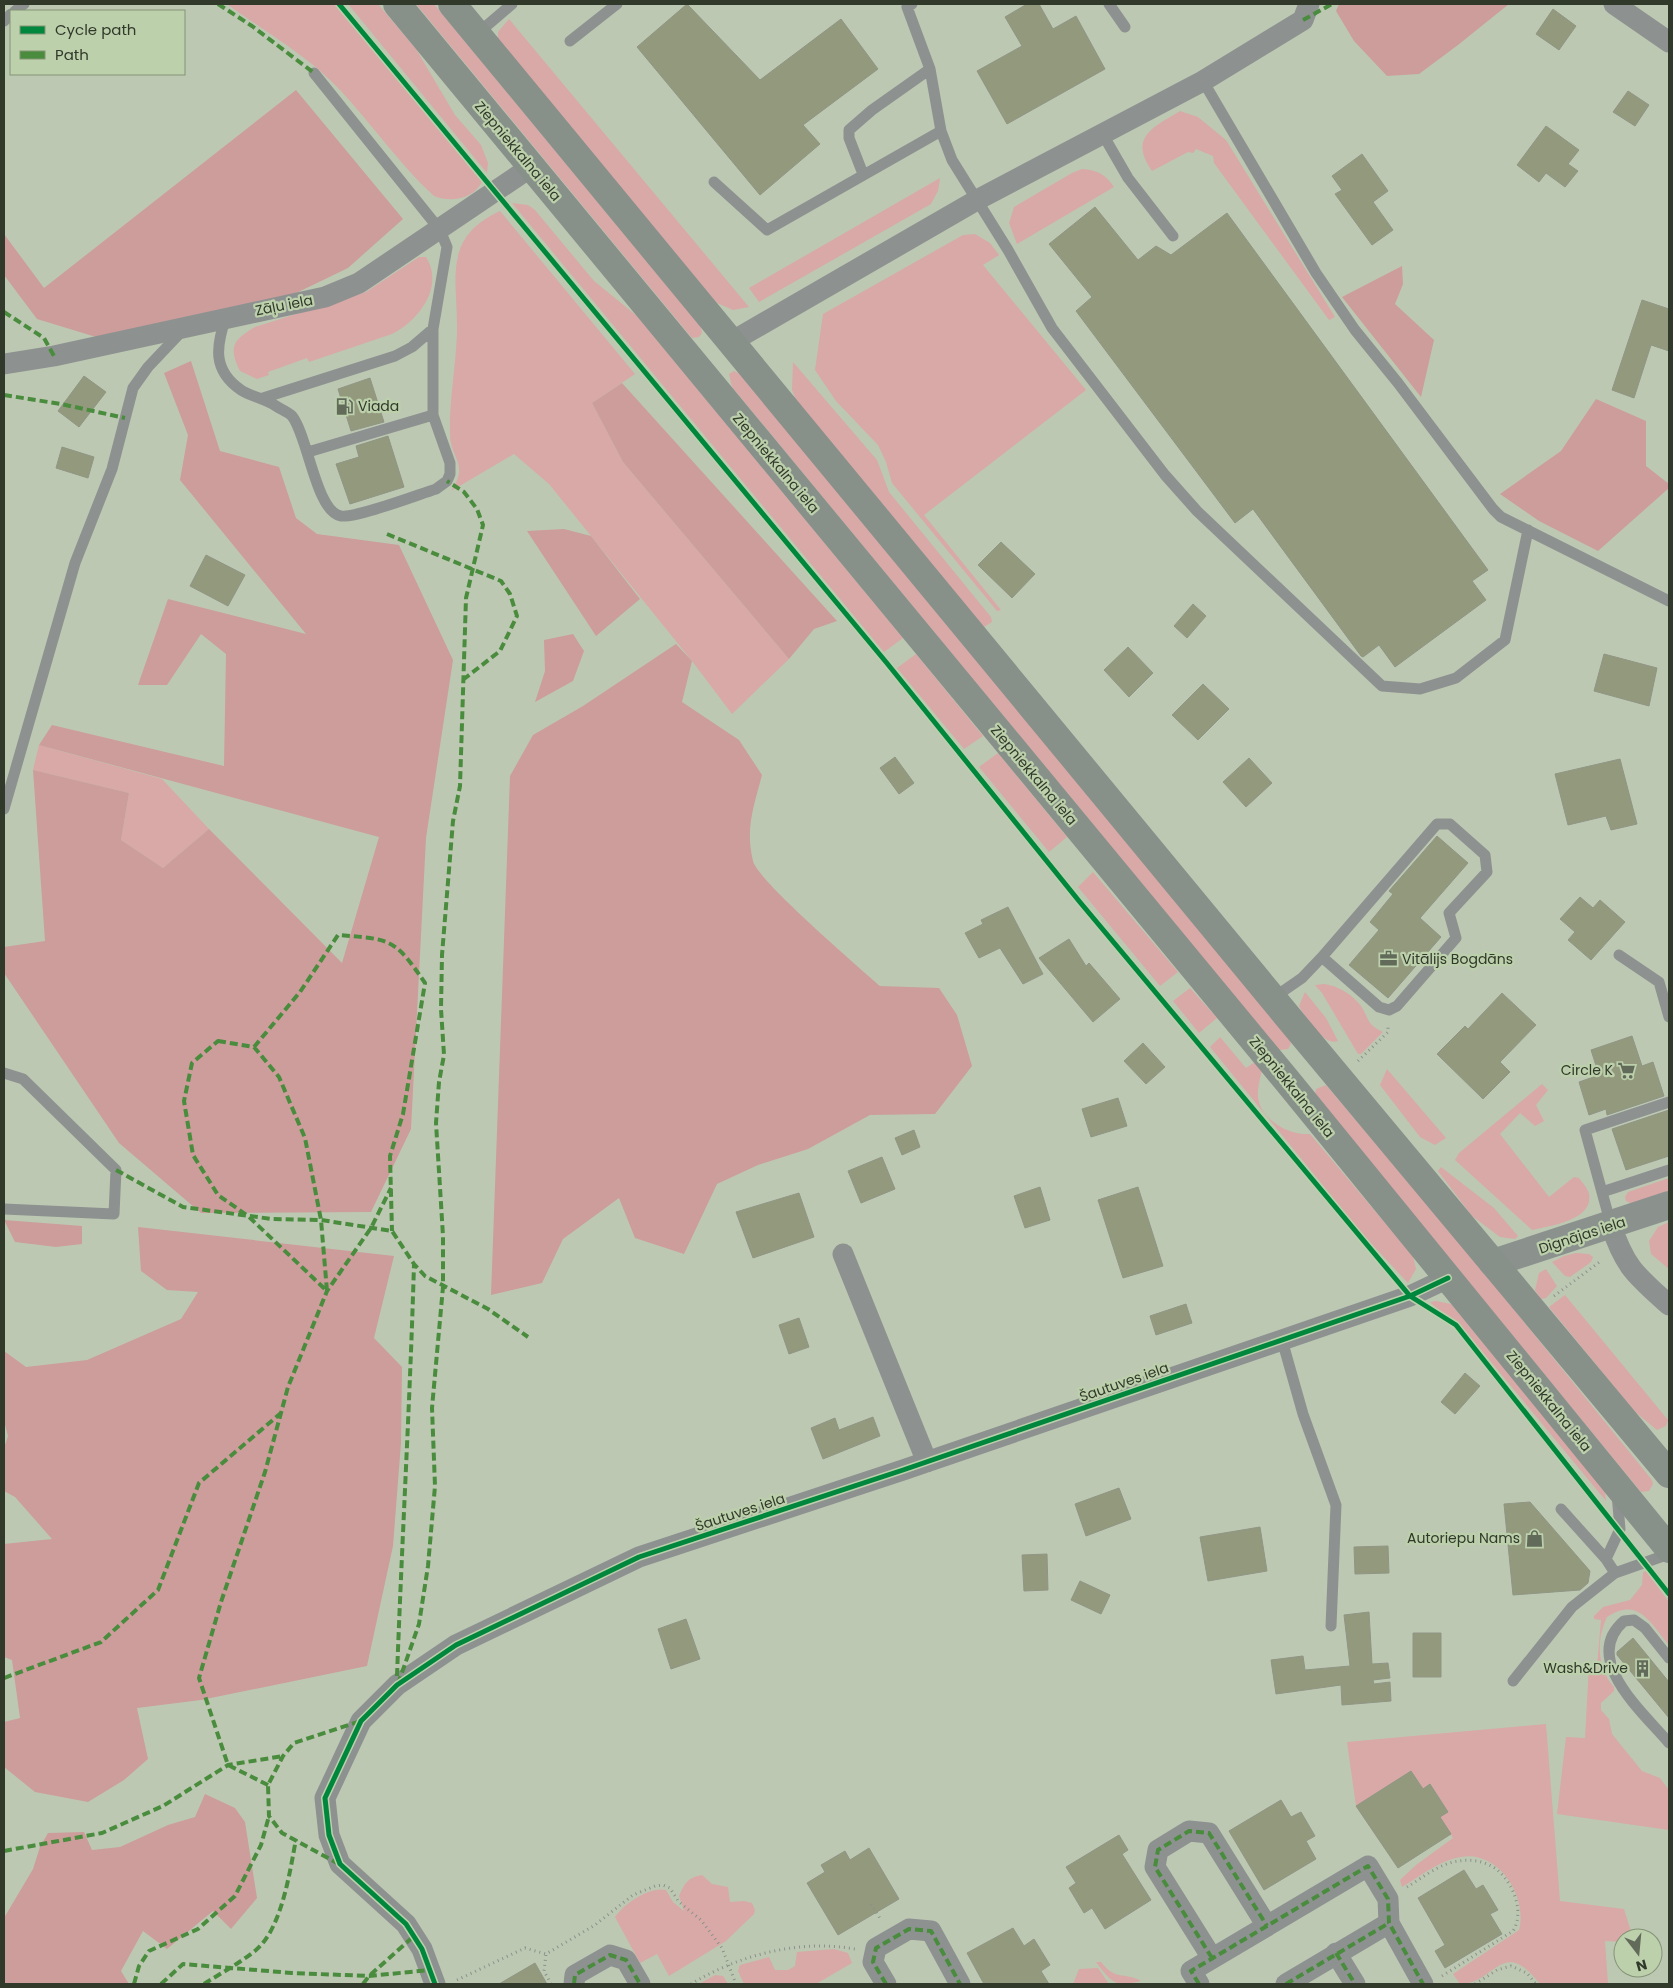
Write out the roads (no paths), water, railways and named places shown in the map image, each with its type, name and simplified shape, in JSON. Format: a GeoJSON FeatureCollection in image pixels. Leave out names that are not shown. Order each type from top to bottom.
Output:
{"type":"FeatureCollection","features":[{"type":"Feature","properties":{"kind":"highway","name":"Ziepniekkalna iela"},"geometry":{"type":"LineString","coordinates":[[397,4],[1289,1083],[1669,1549]]}},
{"type":"Feature","properties":{"kind":"highway"},"geometry":{"type":"LineString","coordinates":[[452,4],[1669,1474]]}},
{"type":"Feature","properties":{"kind":"highway"},"geometry":{"type":"LineString","coordinates":[[683,350],[706,358],[718,355],[730,342]]}},
{"type":"Feature","properties":{"kind":"highway"},"geometry":{"type":"LineString","coordinates":[[1289,1083],[1292,1070],[1300,1060],[1320,1054]]}},
{"type":"Feature","properties":{"kind":"highway"},"geometry":{"type":"LineString","coordinates":[[1640,1512],[1658,1520],[1669,1516]]}},
{"type":"Feature","properties":{"kind":"main road","name":"Dignājas iela"},"geometry":{"type":"LineString","coordinates":[[1493,1263],[1669,1205]]}},
{"type":"Feature","properties":{"kind":"street"},"geometry":{"type":"LineString","coordinates":[[730,342],[977,200],[1203,81],[1303,20],[1309,4]]}},
{"type":"Feature","properties":{"kind":"street"},"geometry":{"type":"LineString","coordinates":[[1614,4],[1669,42]]}},
{"type":"Feature","properties":{"kind":"street","name":"Zāļu iela"},"geometry":{"type":"LineString","coordinates":[[4,364],[54,356],[226,317],[325,297],[359,283],[531,167]]}},
{"type":"Feature","properties":{"kind":"street"},"geometry":{"type":"LineString","coordinates":[[1611,1225],[1620,1253],[1635,1274],[1669,1305]]}},
{"type":"Feature","properties":{"kind":"street"},"geometry":{"type":"LineString","coordinates":[[843,1254],[927,1462]]}},
{"type":"Feature","properties":{"kind":"street","name":"Šautuves iela"},"geometry":{"type":"LineString","coordinates":[[435,1984],[422,1949],[406,1924],[340,1864],[329,1835],[325,1798],[361,1721],[397,1685],[456,1645],[639,1557],[927,1462],[1410,1296],[1448,1278]]}},
{"type":"Feature","properties":{"kind":"street"},"geometry":{"type":"LineString","coordinates":[[1212,1958],[1156,1867],[1158,1850],[1189,1831],[1209,1833],[1267,1926]]}},
{"type":"Feature","properties":{"kind":"street"},"geometry":{"type":"LineString","coordinates":[[1199,1984],[1191,1971],[1368,1866],[1388,1899],[1389,1922],[1430,1982]]}},
{"type":"Feature","properties":{"kind":"street"},"geometry":{"type":"LineString","coordinates":[[1286,1984],[1389,1922]]}},
{"type":"Feature","properties":{"kind":"street"},"geometry":{"type":"LineString","coordinates":[[886,1984],[873,1962],[876,1948],[909,1929],[931,1931],[960,1984]]}},
{"type":"Feature","properties":{"kind":"street"},"geometry":{"type":"LineString","coordinates":[[1336,1953],[1355,1984]]}},
{"type":"Feature","properties":{"kind":"street"},"geometry":{"type":"LineString","coordinates":[[574,1984],[575,1975],[610,1955],[626,1960],[640,1984]]}},
{"type":"Feature","properties":{"kind":"lane"},"geometry":{"type":"LineString","coordinates":[[477,34],[512,4]]}},
{"type":"Feature","properties":{"kind":"lane"},"geometry":{"type":"LineString","coordinates":[[570,41],[617,4]]}},
{"type":"Feature","properties":{"kind":"lane"},"geometry":{"type":"LineString","coordinates":[[1110,4],[1125,26]]}},
{"type":"Feature","properties":{"kind":"lane"},"geometry":{"type":"LineString","coordinates":[[907,5],[930,68],[941,131],[952,160],[1052,328],[1165,475],[1198,511],[1382,686],[1420,689],[1456,678],[1505,640],[1528,530]]}},
{"type":"Feature","properties":{"kind":"lane"},"geometry":{"type":"LineString","coordinates":[[863,174],[849,138],[849,130],[872,110],[930,68]]}},
{"type":"Feature","properties":{"kind":"lane"},"geometry":{"type":"LineString","coordinates":[[226,317],[218,339],[219,364],[226,376],[242,391],[263,398],[292,416],[308,452],[322,497],[330,511],[341,516],[359,513],[436,489],[446,481],[450,474],[450,463],[433,415],[433,329],[447,247],[440,230],[314,74]]}},
{"type":"Feature","properties":{"kind":"lane"},"geometry":{"type":"LineString","coordinates":[[1203,81],[1316,273],[1355,330],[1398,383],[1493,509],[1501,517],[1669,601]]}},
{"type":"Feature","properties":{"kind":"lane"},"geometry":{"type":"LineString","coordinates":[[714,182],[767,230],[941,131]]}},
{"type":"Feature","properties":{"kind":"lane"},"geometry":{"type":"LineString","coordinates":[[1102,133],[1128,178],[1173,236]]}},
{"type":"Feature","properties":{"kind":"lane"},"geometry":{"type":"LineString","coordinates":[[4,809],[75,563],[112,469],[133,388],[148,367],[186,327]]}},
{"type":"Feature","properties":{"kind":"lane"},"geometry":{"type":"LineString","coordinates":[[263,398],[395,356],[412,348],[433,329]]}},
{"type":"Feature","properties":{"kind":"lane"},"geometry":{"type":"LineString","coordinates":[[308,452],[433,415]]}},
{"type":"Feature","properties":{"kind":"lane"},"geometry":{"type":"LineString","coordinates":[[1273,998],[1302,978],[1322,958],[1437,824],[1450,824],[1485,855],[1488,872],[1449,913],[1456,938],[1396,1006],[1389,1010],[1379,1006],[1322,958]]}},
{"type":"Feature","properties":{"kind":"lane"},"geometry":{"type":"LineString","coordinates":[[1619,955],[1659,982],[1669,1017]]}},
{"type":"Feature","properties":{"kind":"lane"},"geometry":{"type":"LineString","coordinates":[[4,1073],[23,1079],[116,1170],[114,1214],[4,1209]]}},
{"type":"Feature","properties":{"kind":"lane"},"geometry":{"type":"LineString","coordinates":[[1611,1225],[1585,1130],[1669,1102]]}},
{"type":"Feature","properties":{"kind":"lane"},"geometry":{"type":"LineString","coordinates":[[1602,1192],[1669,1170]]}},
{"type":"Feature","properties":{"kind":"lane"},"geometry":{"type":"LineString","coordinates":[[1282,1340],[1303,1414],[1336,1505],[1330,1626]]}},
{"type":"Feature","properties":{"kind":"lane"},"geometry":{"type":"LineString","coordinates":[[1606,1559],[1620,1529],[1616,1484]]}},
{"type":"Feature","properties":{"kind":"lane"},"geometry":{"type":"LineString","coordinates":[[1561,1509],[1606,1559],[1615,1572]]}},
{"type":"Feature","properties":{"kind":"lane"},"geometry":{"type":"LineString","coordinates":[[1513,1681],[1572,1606],[1615,1572],[1669,1554]]}},
{"type":"Feature","properties":{"kind":"lane"},"geometry":{"type":"LineString","coordinates":[[1669,1658],[1645,1628],[1634,1620],[1624,1621],[1611,1636],[1608,1645],[1608,1660],[1614,1678],[1669,1743]]}},
{"type":"Feature","properties":{"kind":"place","name":"Viada"},"geometry":{"type":"Point","coordinates":[344,406]}},
{"type":"Feature","properties":{"kind":"place","name":"Vitālijs Bogdāns"},"geometry":{"type":"Point","coordinates":[1388,959]}},
{"type":"Feature","properties":{"kind":"place","name":"Circle K"},"geometry":{"type":"Point","coordinates":[1627,1070]}},
{"type":"Feature","properties":{"kind":"place","name":"Autoriepu Nams"},"geometry":{"type":"Point","coordinates":[1534,1538]}},
{"type":"Feature","properties":{"kind":"place","name":"Wash&Drive"},"geometry":{"type":"Point","coordinates":[1642,1668]}}]}
